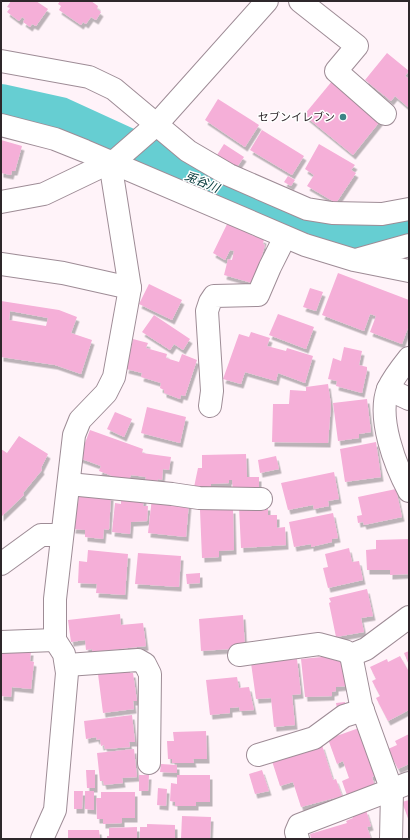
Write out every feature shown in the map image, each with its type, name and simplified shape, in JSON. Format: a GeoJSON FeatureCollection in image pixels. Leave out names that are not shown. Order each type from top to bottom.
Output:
{"type":"FeatureCollection","features":[{"type":"Feature","properties":{"kind":"street"},"geometry":{"type":"LineString","coordinates":[[1,202],[44,194],[114,160],[141,140],[267,1]]}},
{"type":"Feature","properties":{"kind":"street"},"geometry":{"type":"LineString","coordinates":[[300,1],[357,46],[336,71],[385,114]]}},
{"type":"Feature","properties":{"kind":"street"},"geometry":{"type":"LineString","coordinates":[[1,61],[89,77],[114,89],[188,151],[229,175],[307,209],[332,213],[382,214],[409,209]]}},
{"type":"Feature","properties":{"kind":"street"},"geometry":{"type":"LineString","coordinates":[[1,125],[54,139],[114,160],[285,237],[354,260],[409,271]]}},
{"type":"Feature","properties":{"kind":"street"},"geometry":{"type":"LineString","coordinates":[[42,839],[55,810],[67,665],[64,654],[55,640],[54,599],[74,435],[80,420],[106,394],[114,377],[130,288],[114,160]]}},
{"type":"Feature","properties":{"kind":"street"},"geometry":{"type":"LineString","coordinates":[[210,406],[212,391],[207,311],[210,302],[214,296],[258,295],[270,266],[285,237]]}},
{"type":"Feature","properties":{"kind":"street"},"geometry":{"type":"LineString","coordinates":[[354,260],[409,245]]}},
{"type":"Feature","properties":{"kind":"street"},"geometry":{"type":"LineString","coordinates":[[1,264],[63,273],[130,288]]}},
{"type":"Feature","properties":{"kind":"street"},"geometry":{"type":"LineString","coordinates":[[409,358],[393,378],[386,397],[386,425],[390,445],[409,491]]}},
{"type":"Feature","properties":{"kind":"street"},"geometry":{"type":"LineString","coordinates":[[388,389],[409,399]]}},
{"type":"Feature","properties":{"kind":"street"},"geometry":{"type":"LineString","coordinates":[[68,484],[199,498],[261,499]]}},
{"type":"Feature","properties":{"kind":"street"},"geometry":{"type":"LineString","coordinates":[[1,564],[41,535],[62,534]]}},
{"type":"Feature","properties":{"kind":"street"},"geometry":{"type":"LineString","coordinates":[[351,655],[366,649],[409,617]]}},
{"type":"Feature","properties":{"kind":"street"},"geometry":{"type":"LineString","coordinates":[[1,642],[55,640]]}},
{"type":"Feature","properties":{"kind":"street"},"geometry":{"type":"LineString","coordinates":[[239,655],[319,644],[345,651],[351,655],[363,710],[400,787],[391,839]]}},
{"type":"Feature","properties":{"kind":"street"},"geometry":{"type":"LineString","coordinates":[[67,665],[138,660],[145,664],[150,674],[149,763]]}},
{"type":"Feature","properties":{"kind":"street"},"geometry":{"type":"LineString","coordinates":[[258,755],[314,738],[344,716],[363,710]]}},
{"type":"Feature","properties":{"kind":"street"},"geometry":{"type":"LineString","coordinates":[[298,839],[296,832],[299,825],[400,787]]}},
{"type":"Feature","properties":{"kind":"building"},"geometry":{"type":"Polygon","coordinates":[[[11,1],[36,1],[48,9],[36,26],[32,24],[30,27],[23,22],[25,19],[22,17],[19,21],[7,12],[10,8],[7,7],[11,1]]]}},
{"type":"Feature","properties":{"kind":"building"},"geometry":{"type":"Polygon","coordinates":[[[60,1],[91,1],[98,6],[97,9],[101,12],[96,20],[91,17],[86,24],[83,22],[81,25],[59,10],[61,6],[58,4],[60,1]]]}},
{"type":"Feature","properties":{"kind":"building"},"geometry":{"type":"Polygon","coordinates":[[[387,53],[409,71],[405,76],[409,79],[409,108],[395,96],[391,101],[365,80],[387,53]]]}},
{"type":"Feature","properties":{"kind":"building","name":"セブンイレブン"},"geometry":{"type":"Polygon","coordinates":[[[333,80],[381,120],[353,155],[304,115],[333,80]]]}},
{"type":"Feature","properties":{"kind":"building"},"geometry":{"type":"Polygon","coordinates":[[[218,99],[259,125],[245,147],[205,120],[218,99]]]}},
{"type":"Feature","properties":{"kind":"building"},"geometry":{"type":"Polygon","coordinates":[[[262,130],[304,156],[292,175],[250,150],[262,130]]]}},
{"type":"Feature","properties":{"kind":"building"},"geometry":{"type":"Polygon","coordinates":[[[1,140],[22,146],[15,171],[12,171],[11,175],[1,173],[1,140]]]}},
{"type":"Feature","properties":{"kind":"building"},"geometry":{"type":"Polygon","coordinates":[[[224,144],[244,157],[237,167],[217,155],[224,144]]]}},
{"type":"Feature","properties":{"kind":"building"},"geometry":{"type":"Polygon","coordinates":[[[319,144],[355,165],[351,170],[356,173],[336,203],[307,186],[314,175],[305,169],[319,144]]]}},
{"type":"Feature","properties":{"kind":"building"},"geometry":{"type":"Polygon","coordinates":[[[288,176],[295,180],[291,186],[284,182],[288,176]]]}},
{"type":"Feature","properties":{"kind":"building"},"geometry":{"type":"Polygon","coordinates":[[[230,218],[251,228],[248,234],[264,239],[263,244],[265,245],[256,277],[253,279],[252,283],[224,275],[228,259],[232,260],[234,251],[230,250],[225,260],[213,253],[230,218]]]}},
{"type":"Feature","properties":{"kind":"building"},"geometry":{"type":"Polygon","coordinates":[[[338,273],[409,300],[409,325],[402,344],[370,332],[376,316],[370,314],[364,331],[322,315],[338,273]]]}},
{"type":"Feature","properties":{"kind":"building"},"geometry":{"type":"Polygon","coordinates":[[[149,284],[182,300],[172,320],[139,304],[149,284]]]}},
{"type":"Feature","properties":{"kind":"building"},"geometry":{"type":"Polygon","coordinates":[[[310,288],[323,292],[316,311],[303,307],[310,288]]]}},
{"type":"Feature","properties":{"kind":"building"},"geometry":{"type":"Polygon","coordinates":[[[1,301],[59,310],[77,317],[71,333],[92,340],[81,374],[55,365],[1,357],[1,301]],[[10,311],[9,320],[46,326],[48,318],[10,311]]]}},
{"type":"Feature","properties":{"kind":"building"},"geometry":{"type":"Polygon","coordinates":[[[278,314],[314,327],[306,349],[269,335],[278,314]]]}},
{"type":"Feature","properties":{"kind":"building"},"geometry":{"type":"Polygon","coordinates":[[[154,315],[190,339],[183,350],[174,344],[170,350],[142,332],[154,315]]]}},
{"type":"Feature","properties":{"kind":"building"},"geometry":{"type":"Polygon","coordinates":[[[251,332],[270,338],[267,346],[286,351],[287,348],[313,356],[305,383],[278,373],[276,381],[245,372],[241,384],[223,379],[239,334],[249,337],[251,332]]]}},
{"type":"Feature","properties":{"kind":"building"},"geometry":{"type":"Polygon","coordinates":[[[133,339],[148,343],[146,348],[167,354],[166,358],[179,362],[182,354],[197,360],[185,396],[181,395],[180,399],[164,393],[164,390],[160,388],[161,383],[141,377],[142,373],[126,369],[133,339]]]}},
{"type":"Feature","properties":{"kind":"building"},"geometry":{"type":"Polygon","coordinates":[[[344,347],[362,351],[359,365],[367,367],[367,370],[362,393],[336,386],[337,381],[328,379],[333,358],[341,361],[344,347]]]}},
{"type":"Feature","properties":{"kind":"building"},"geometry":{"type":"Polygon","coordinates":[[[328,384],[331,405],[328,443],[272,442],[273,404],[289,404],[290,390],[306,391],[306,387],[328,384]]]}},
{"type":"Feature","properties":{"kind":"building"},"geometry":{"type":"Polygon","coordinates":[[[367,399],[371,432],[359,434],[359,438],[338,441],[333,403],[367,399]]]}},
{"type":"Feature","properties":{"kind":"building"},"geometry":{"type":"Polygon","coordinates":[[[147,407],[186,417],[180,443],[141,433],[147,407]]]}},
{"type":"Feature","properties":{"kind":"building"},"geometry":{"type":"Polygon","coordinates":[[[115,412],[132,419],[124,437],[107,429],[115,412]]]}},
{"type":"Feature","properties":{"kind":"building"},"geometry":{"type":"Polygon","coordinates":[[[90,430],[143,449],[142,453],[171,457],[169,470],[163,469],[162,480],[158,479],[157,484],[145,482],[146,477],[131,475],[128,482],[99,471],[101,466],[79,458],[90,430]]]}},
{"type":"Feature","properties":{"kind":"building"},"geometry":{"type":"Polygon","coordinates":[[[19,436],[48,454],[41,468],[42,470],[23,493],[24,495],[1,517],[1,449],[7,453],[19,436]]]}},
{"type":"Feature","properties":{"kind":"building"},"geometry":{"type":"Polygon","coordinates":[[[376,442],[381,477],[345,482],[340,449],[376,442]]]}},
{"type":"Feature","properties":{"kind":"building"},"geometry":{"type":"Polygon","coordinates":[[[246,454],[247,477],[259,477],[259,492],[233,493],[232,480],[229,480],[229,483],[211,484],[211,491],[193,492],[198,468],[202,468],[202,455],[246,454]]]}},
{"type":"Feature","properties":{"kind":"building"},"geometry":{"type":"Polygon","coordinates":[[[276,456],[279,469],[260,473],[258,460],[276,456]]]}},
{"type":"Feature","properties":{"kind":"building"},"geometry":{"type":"Polygon","coordinates":[[[334,472],[339,499],[328,501],[329,506],[314,509],[313,505],[288,510],[281,483],[334,472]]]}},
{"type":"Feature","properties":{"kind":"building"},"geometry":{"type":"Polygon","coordinates":[[[396,489],[402,517],[364,525],[363,522],[358,523],[357,516],[362,515],[358,497],[396,489]]]}},
{"type":"Feature","properties":{"kind":"building"},"geometry":{"type":"Polygon","coordinates":[[[79,492],[111,496],[109,530],[104,529],[103,539],[85,537],[85,530],[73,529],[79,492]]]}},
{"type":"Feature","properties":{"kind":"building"},"geometry":{"type":"Polygon","coordinates":[[[121,496],[144,498],[143,506],[148,506],[147,521],[131,522],[130,534],[112,532],[115,503],[121,504],[121,496]]]}},
{"type":"Feature","properties":{"kind":"building"},"geometry":{"type":"Polygon","coordinates":[[[152,498],[189,502],[186,537],[148,533],[152,498]]]}},
{"type":"Feature","properties":{"kind":"building"},"geometry":{"type":"Polygon","coordinates":[[[268,506],[268,515],[277,515],[277,528],[285,527],[286,545],[241,548],[239,507],[268,506]]]}},
{"type":"Feature","properties":{"kind":"building"},"geometry":{"type":"Polygon","coordinates":[[[233,509],[234,550],[219,551],[219,557],[202,558],[200,510],[233,509]]]}},
{"type":"Feature","properties":{"kind":"building"},"geometry":{"type":"Polygon","coordinates":[[[333,513],[338,538],[332,539],[332,542],[311,547],[311,544],[294,547],[289,522],[333,513]]]}},
{"type":"Feature","properties":{"kind":"building"},"geometry":{"type":"Polygon","coordinates":[[[409,539],[409,574],[390,575],[390,570],[367,570],[366,550],[376,549],[376,540],[409,539]]]}},
{"type":"Feature","properties":{"kind":"building"},"geometry":{"type":"Polygon","coordinates":[[[349,548],[352,562],[359,561],[363,580],[328,588],[323,568],[328,567],[325,554],[349,548]]]}},
{"type":"Feature","properties":{"kind":"building"},"geometry":{"type":"Polygon","coordinates":[[[88,550],[128,554],[125,595],[96,593],[97,584],[78,583],[79,561],[87,562],[88,550]]]}},
{"type":"Feature","properties":{"kind":"building"},"geometry":{"type":"Polygon","coordinates":[[[138,553],[181,556],[179,587],[135,584],[138,553]]]}},
{"type":"Feature","properties":{"kind":"building"},"geometry":{"type":"Polygon","coordinates":[[[200,573],[200,583],[187,584],[186,574],[200,573]]]}},
{"type":"Feature","properties":{"kind":"building"},"geometry":{"type":"Polygon","coordinates":[[[367,589],[373,616],[361,618],[364,632],[336,637],[329,603],[331,602],[329,598],[367,589]]]}},
{"type":"Feature","properties":{"kind":"building"},"geometry":{"type":"Polygon","coordinates":[[[120,614],[121,625],[143,623],[146,646],[92,652],[92,649],[86,650],[85,640],[71,642],[68,620],[120,614]]]}},
{"type":"Feature","properties":{"kind":"building"},"geometry":{"type":"Polygon","coordinates":[[[243,615],[245,648],[201,651],[199,619],[243,615]]]}},
{"type":"Feature","properties":{"kind":"building"},"geometry":{"type":"Polygon","coordinates":[[[1,651],[31,651],[30,661],[34,662],[31,689],[12,687],[11,697],[1,696],[1,651]]]}},
{"type":"Feature","properties":{"kind":"building"},"geometry":{"type":"Polygon","coordinates":[[[409,651],[409,665],[404,653],[409,651]]]}},
{"type":"Feature","properties":{"kind":"building"},"geometry":{"type":"Polygon","coordinates":[[[332,656],[332,659],[343,658],[346,686],[336,687],[336,691],[332,692],[332,696],[305,697],[301,659],[332,656]]]}},
{"type":"Feature","properties":{"kind":"building"},"geometry":{"type":"Polygon","coordinates":[[[400,656],[409,672],[409,710],[388,721],[376,698],[380,696],[372,681],[376,679],[370,667],[387,659],[388,662],[400,656]]]}},
{"type":"Feature","properties":{"kind":"building"},"geometry":{"type":"Polygon","coordinates":[[[297,659],[301,694],[292,695],[295,725],[274,727],[271,698],[256,699],[251,663],[297,659]]]}},
{"type":"Feature","properties":{"kind":"building"},"geometry":{"type":"Polygon","coordinates":[[[130,670],[130,673],[133,673],[137,701],[133,701],[134,709],[103,713],[98,674],[130,670]]]}},
{"type":"Feature","properties":{"kind":"building"},"geometry":{"type":"Polygon","coordinates":[[[237,677],[239,688],[249,687],[254,710],[240,711],[239,707],[230,708],[230,713],[210,715],[206,680],[237,677]]]}},
{"type":"Feature","properties":{"kind":"building"},"geometry":{"type":"Polygon","coordinates":[[[345,702],[345,707],[337,708],[336,703],[345,702]]]}},
{"type":"Feature","properties":{"kind":"building"},"geometry":{"type":"Polygon","coordinates":[[[132,715],[135,742],[129,742],[130,747],[105,749],[104,745],[101,746],[100,739],[97,740],[96,737],[86,739],[84,721],[132,715]]]}},
{"type":"Feature","properties":{"kind":"building"},"geometry":{"type":"Polygon","coordinates":[[[359,728],[376,775],[372,777],[375,786],[348,798],[342,781],[349,778],[343,761],[337,764],[328,739],[359,728]]]}},
{"type":"Feature","properties":{"kind":"building"},"geometry":{"type":"Polygon","coordinates":[[[206,731],[207,759],[193,759],[194,763],[172,763],[172,759],[168,759],[167,741],[174,741],[173,732],[206,731]]]}},
{"type":"Feature","properties":{"kind":"building"},"geometry":{"type":"Polygon","coordinates":[[[409,734],[409,764],[398,769],[388,749],[397,745],[395,741],[409,734]]]}},
{"type":"Feature","properties":{"kind":"building"},"geometry":{"type":"Polygon","coordinates":[[[322,745],[333,780],[336,779],[342,796],[301,807],[293,782],[280,786],[272,761],[322,745]]]}},
{"type":"Feature","properties":{"kind":"building"},"geometry":{"type":"Polygon","coordinates":[[[134,749],[137,777],[122,778],[123,783],[104,785],[103,781],[100,781],[97,753],[134,749]]]}},
{"type":"Feature","properties":{"kind":"building"},"geometry":{"type":"Polygon","coordinates":[[[161,764],[177,765],[177,773],[160,772],[161,764]]]}},
{"type":"Feature","properties":{"kind":"building"},"geometry":{"type":"Polygon","coordinates":[[[86,770],[95,770],[95,788],[87,788],[86,770]]]}},
{"type":"Feature","properties":{"kind":"building"},"geometry":{"type":"Polygon","coordinates":[[[262,770],[269,791],[255,794],[249,774],[262,770]]]}},
{"type":"Feature","properties":{"kind":"building"},"geometry":{"type":"Polygon","coordinates":[[[139,775],[149,775],[148,791],[139,791],[139,775]]]}},
{"type":"Feature","properties":{"kind":"building"},"geometry":{"type":"Polygon","coordinates":[[[177,775],[210,775],[210,802],[196,802],[196,806],[175,806],[175,802],[170,801],[171,783],[177,784],[177,775]]]}},
{"type":"Feature","properties":{"kind":"building"},"geometry":{"type":"Polygon","coordinates":[[[158,788],[167,789],[166,806],[157,805],[158,788]]]}},
{"type":"Feature","properties":{"kind":"building"},"geometry":{"type":"Polygon","coordinates":[[[74,791],[83,791],[82,809],[74,809],[74,791]]]}},
{"type":"Feature","properties":{"kind":"building"},"geometry":{"type":"Polygon","coordinates":[[[85,791],[94,791],[94,810],[85,809],[85,791]]]}},
{"type":"Feature","properties":{"kind":"building"},"geometry":{"type":"Polygon","coordinates":[[[101,792],[135,792],[135,818],[122,818],[122,823],[103,824],[103,819],[97,819],[96,798],[101,798],[101,792]]]}},
{"type":"Feature","properties":{"kind":"building"},"geometry":{"type":"Polygon","coordinates":[[[409,800],[409,821],[402,802],[409,800]]]}},
{"type":"Feature","properties":{"kind":"building"},"geometry":{"type":"Polygon","coordinates":[[[366,810],[371,826],[367,827],[371,839],[311,839],[310,834],[347,823],[346,821],[353,818],[352,815],[366,810]]]}},
{"type":"Feature","properties":{"kind":"building"},"geometry":{"type":"Polygon","coordinates":[[[182,816],[211,817],[210,839],[181,839],[182,816]]]}},
{"type":"Feature","properties":{"kind":"building"},"geometry":{"type":"Polygon","coordinates":[[[147,824],[175,825],[175,839],[140,839],[140,827],[147,827],[147,824]]]}},
{"type":"Feature","properties":{"kind":"building"},"geometry":{"type":"Polygon","coordinates":[[[137,827],[137,839],[107,839],[107,836],[109,836],[109,828],[137,827]]]}},
{"type":"Feature","properties":{"kind":"building"},"geometry":{"type":"Polygon","coordinates":[[[68,830],[99,830],[100,839],[68,839],[68,830]]]}},
{"type":"Feature","properties":{"kind":"waterway","name":"兎谷川"},"geometry":{"type":"LineString","coordinates":[[1,105],[60,118],[167,167],[292,220],[355,234],[409,230]]}},
{"type":"Feature","properties":{"kind":"place","name":"セブンイレブン"},"geometry":{"type":"Point","coordinates":[343,117]}}]}
